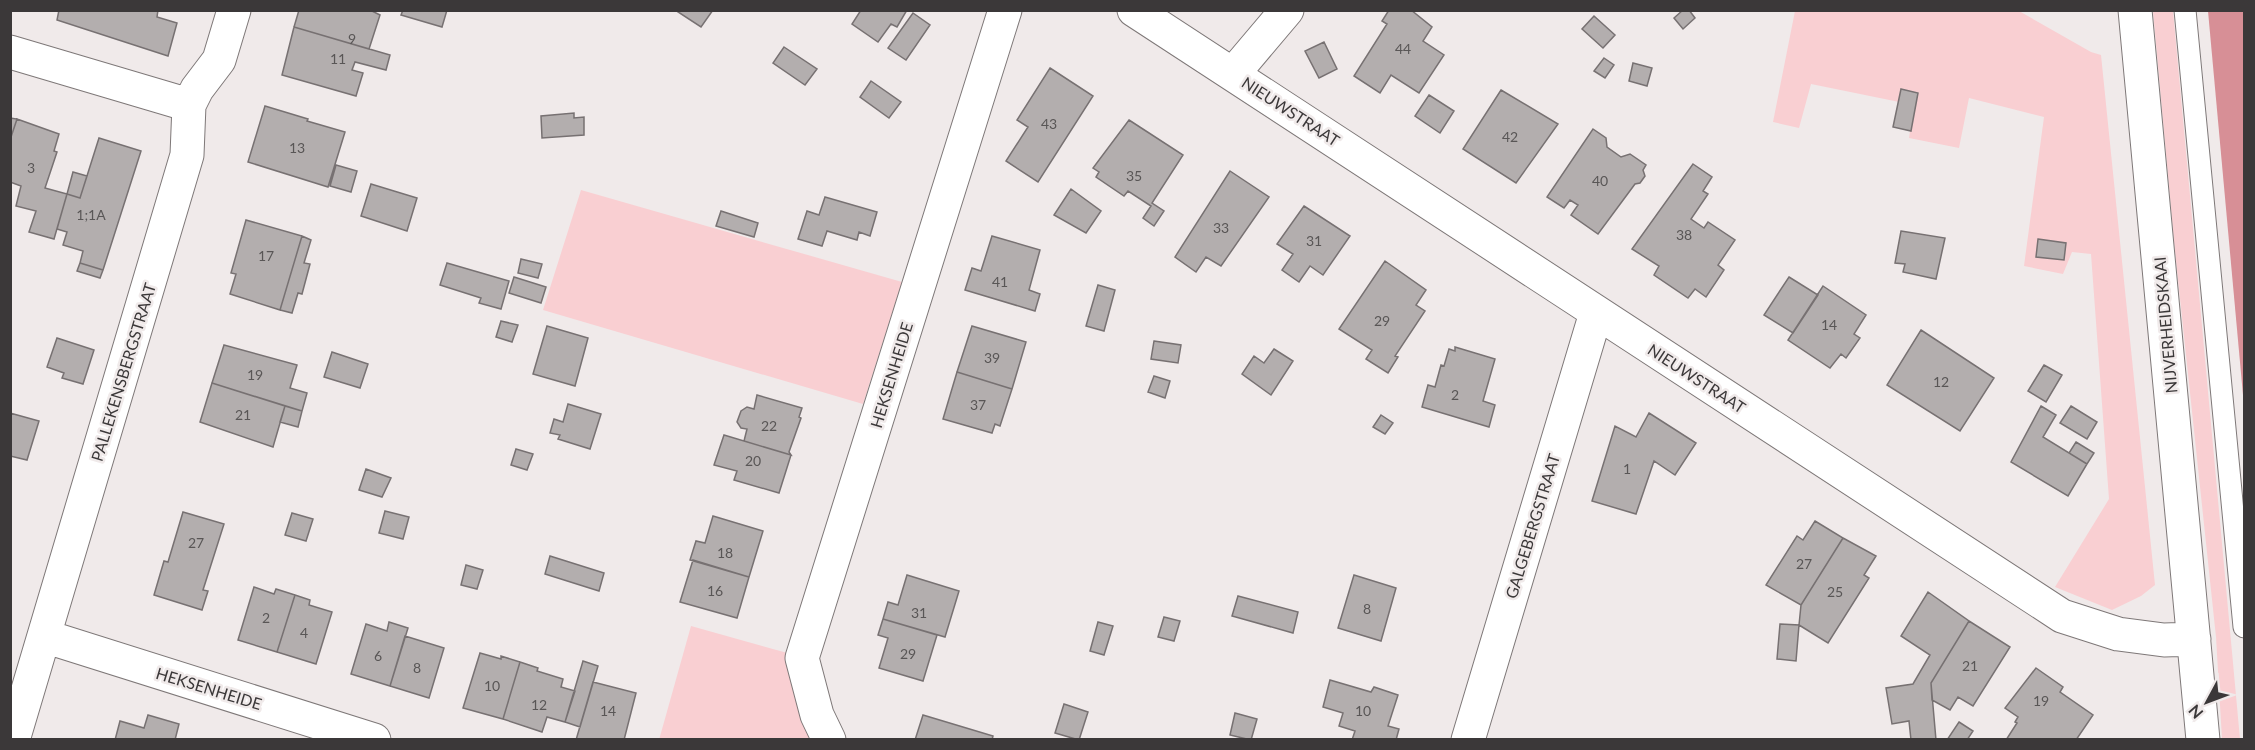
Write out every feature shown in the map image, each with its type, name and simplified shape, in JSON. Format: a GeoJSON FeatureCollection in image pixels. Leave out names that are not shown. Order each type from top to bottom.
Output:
{"type":"FeatureCollection","features":[{"type":"Feature","properties":{"kind":"street","name":"PALLEKENSBERGSTRAAT"},"geometry":{"type":"LineString","coordinates":[[13,740],[187,155],[189,105],[197,89],[219,60],[234,10]]}},
{"type":"Feature","properties":{"kind":"street","name":"HEKSENHEIDE"},"geometry":{"type":"LineString","coordinates":[[829,740],[817,715],[802,658],[1005,10]]}},
{"type":"Feature","properties":{"kind":"street","name":"NIEUWSTRAAT"},"geometry":{"type":"LineString","coordinates":[[1134,10],[2062,615],[2118,634],[2164,640],[2194,639]]}},
{"type":"Feature","properties":{"kind":"street"},"geometry":{"type":"LineString","coordinates":[[1233,74],[1287,10]]}},
{"type":"Feature","properties":{"kind":"street","name":"NIJVERHEIDSKAAI"},"geometry":{"type":"LineString","coordinates":[[2135,10],[2194,639]]}},
{"type":"Feature","properties":{"kind":"street"},"geometry":{"type":"LineString","coordinates":[[10,52],[189,105]]}},
{"type":"Feature","properties":{"kind":"street","name":"GALGEBERGSTRAAT"},"geometry":{"type":"LineString","coordinates":[[1468,740],[1596,312]]}},
{"type":"Feature","properties":{"kind":"street","name":"HEKSENHEIDE"},"geometry":{"type":"LineString","coordinates":[[44,636],[374,740]]}},
{"type":"Feature","properties":{"kind":"street"},"geometry":{"type":"LineString","coordinates":[[2194,639],[2203,740]]}},
{"type":"Feature","properties":{"kind":"lane"},"geometry":{"type":"LineString","coordinates":[[2185,10],[2244,627]]}},
{"type":"Feature","properties":{"kind":"shaded area"},"geometry":{"type":"Polygon","coordinates":[[[1795,11],[2019,11],[2091,52],[2101,55],[2155,585],[2141,596],[2112,610],[2055,587],[2109,499],[2091,254],[2072,252],[2063,274],[2024,266],[2044,117],[1969,98],[1959,148],[1909,138],[1914,105],[1811,84],[1799,128],[1773,122],[1795,11]]]}},
{"type":"Feature","properties":{"kind":"shaded area"},"geometry":{"type":"Polygon","coordinates":[[[2153,11],[2173,11],[2240,739],[2222,739],[2216,637],[2174,242],[2153,11]]]}},
{"type":"Feature","properties":{"kind":"shaded area"},"geometry":{"type":"Polygon","coordinates":[[[2208,11],[2244,11],[2244,406],[2208,11]]]}},
{"type":"Feature","properties":{"kind":"shaded area"},"geometry":{"type":"Polygon","coordinates":[[[581,190],[902,282],[863,404],[543,310],[581,190]]]}},
{"type":"Feature","properties":{"kind":"shaded area"},"geometry":{"type":"Polygon","coordinates":[[[691,626],[791,654],[820,740],[659,740],[691,626]]]}},
{"type":"Feature","properties":{"kind":"building"},"geometry":{"type":"Polygon","coordinates":[[[59,10],[158,10],[157,17],[177,23],[168,56],[57,20],[59,10]]]}},
{"type":"Feature","properties":{"kind":"building"},"geometry":{"type":"Polygon","coordinates":[[[299,10],[370,10],[380,15],[369,49],[294,27],[299,10]]]}},
{"type":"Feature","properties":{"kind":"building"},"geometry":{"type":"Polygon","coordinates":[[[403,10],[447,10],[442,27],[401,15],[403,10]]]}},
{"type":"Feature","properties":{"kind":"building"},"geometry":{"type":"Polygon","coordinates":[[[675,10],[713,10],[701,27],[675,10]]]}},
{"type":"Feature","properties":{"kind":"building"},"geometry":{"type":"Polygon","coordinates":[[[861,10],[907,10],[897,27],[891,24],[878,42],[852,24],[861,10]]]}},
{"type":"Feature","properties":{"kind":"building"},"geometry":{"type":"Polygon","coordinates":[[[1389,10],[1411,10],[1432,27],[1423,41],[1444,55],[1419,93],[1391,75],[1380,93],[1354,76],[1387,24],[1382,21],[1389,10]]]}},
{"type":"Feature","properties":{"kind":"building"},"geometry":{"type":"Polygon","coordinates":[[[1683,10],[1689,10],[1695,18],[1683,29],[1674,18],[1683,10]]]}},
{"type":"Feature","properties":{"kind":"building"},"geometry":{"type":"Polygon","coordinates":[[[913,13],[930,25],[906,60],[888,48],[913,13]]]}},
{"type":"Feature","properties":{"kind":"building"},"geometry":{"type":"Polygon","coordinates":[[[1594,16],[1615,35],[1603,48],[1582,29],[1594,16]]]}},
{"type":"Feature","properties":{"kind":"building"},"geometry":{"type":"Polygon","coordinates":[[[294,27],[390,55],[386,70],[355,62],[352,70],[363,73],[356,96],[282,75],[294,27]]]}},
{"type":"Feature","properties":{"kind":"building"},"geometry":{"type":"Polygon","coordinates":[[[1324,42],[1337,69],[1319,78],[1305,51],[1324,42]]]}},
{"type":"Feature","properties":{"kind":"building"},"geometry":{"type":"Polygon","coordinates":[[[784,47],[817,69],[805,85],[773,63],[784,47]]]}},
{"type":"Feature","properties":{"kind":"building"},"geometry":{"type":"Polygon","coordinates":[[[1604,58],[1614,65],[1605,78],[1594,71],[1604,58]]]}},
{"type":"Feature","properties":{"kind":"building"},"geometry":{"type":"Polygon","coordinates":[[[1633,63],[1652,68],[1647,86],[1629,81],[1633,63]]]}},
{"type":"Feature","properties":{"kind":"building"},"geometry":{"type":"Polygon","coordinates":[[[1050,68],[1093,96],[1038,182],[1006,161],[1028,127],[1017,120],[1050,68]]]}},
{"type":"Feature","properties":{"kind":"building"},"geometry":{"type":"Polygon","coordinates":[[[871,81],[901,102],[889,118],[860,97],[871,81]]]}},
{"type":"Feature","properties":{"kind":"building"},"geometry":{"type":"Polygon","coordinates":[[[1901,89],[1918,93],[1911,131],[1893,127],[1901,89]]]}},
{"type":"Feature","properties":{"kind":"building"},"geometry":{"type":"Polygon","coordinates":[[[1501,90],[1558,124],[1516,183],[1463,149],[1501,90]]]}},
{"type":"Feature","properties":{"kind":"building"},"geometry":{"type":"Polygon","coordinates":[[[1429,95],[1454,111],[1440,133],[1415,116],[1429,95]]]}},
{"type":"Feature","properties":{"kind":"building"},"geometry":{"type":"Polygon","coordinates":[[[265,106],[345,132],[328,187],[248,162],[265,106]]]}},
{"type":"Feature","properties":{"kind":"building"},"geometry":{"type":"Polygon","coordinates":[[[574,113],[574,118],[584,117],[584,135],[542,138],[541,116],[574,113]]]}},
{"type":"Feature","properties":{"kind":"building"},"geometry":{"type":"Polygon","coordinates":[[[10,118],[17,119],[10,140],[10,118]]]}},
{"type":"Feature","properties":{"kind":"building"},"geometry":{"type":"Polygon","coordinates":[[[17,119],[59,134],[54,151],[57,152],[45,188],[67,194],[54,239],[29,232],[36,211],[16,206],[21,186],[10,182],[10,140],[17,119]]]}},
{"type":"Feature","properties":{"kind":"building"},"geometry":{"type":"Polygon","coordinates":[[[1129,120],[1183,155],[1152,203],[1164,211],[1154,226],[1143,218],[1151,206],[1128,191],[1124,196],[1096,177],[1099,172],[1093,168],[1129,120]]]}},
{"type":"Feature","properties":{"kind":"building"},"geometry":{"type":"Polygon","coordinates":[[[1593,129],[1606,138],[1607,147],[1621,157],[1630,154],[1646,165],[1643,170],[1645,176],[1640,183],[1635,184],[1598,234],[1571,215],[1578,205],[1570,200],[1564,208],[1547,197],[1593,129]]]}},
{"type":"Feature","properties":{"kind":"building"},"geometry":{"type":"Polygon","coordinates":[[[99,138],[141,151],[103,270],[80,263],[83,251],[63,245],[67,232],[57,229],[67,194],[80,198],[99,138]]]}},
{"type":"Feature","properties":{"kind":"building"},"geometry":{"type":"Polygon","coordinates":[[[1693,164],[1712,177],[1703,191],[1708,194],[1691,219],[1704,228],[1708,222],[1735,240],[1718,265],[1724,270],[1706,297],[1695,289],[1688,298],[1654,275],[1659,266],[1632,249],[1693,164]]]}},
{"type":"Feature","properties":{"kind":"building"},"geometry":{"type":"Polygon","coordinates":[[[336,165],[357,171],[351,192],[330,186],[336,165]]]}},
{"type":"Feature","properties":{"kind":"building"},"geometry":{"type":"Polygon","coordinates":[[[1230,171],[1269,197],[1221,266],[1206,257],[1196,272],[1175,257],[1230,171]]]}},
{"type":"Feature","properties":{"kind":"building"},"geometry":{"type":"Polygon","coordinates":[[[73,172],[87,176],[80,198],[67,194],[73,172]]]}},
{"type":"Feature","properties":{"kind":"building"},"geometry":{"type":"Polygon","coordinates":[[[371,184],[417,198],[407,231],[361,216],[371,184]]]}},
{"type":"Feature","properties":{"kind":"building"},"geometry":{"type":"Polygon","coordinates":[[[1071,189],[1101,211],[1086,233],[1054,215],[1071,189]]]}},
{"type":"Feature","properties":{"kind":"building"},"geometry":{"type":"Polygon","coordinates":[[[825,197],[877,212],[870,236],[859,232],[857,240],[827,231],[822,246],[798,239],[807,211],[819,215],[825,197]]]}},
{"type":"Feature","properties":{"kind":"building"},"geometry":{"type":"Polygon","coordinates":[[[1304,206],[1350,236],[1323,275],[1310,266],[1299,282],[1282,270],[1293,254],[1277,244],[1304,206]]]}},
{"type":"Feature","properties":{"kind":"building"},"geometry":{"type":"Polygon","coordinates":[[[721,211],[758,223],[754,237],[716,226],[721,211]]]}},
{"type":"Feature","properties":{"kind":"building"},"geometry":{"type":"Polygon","coordinates":[[[246,220],[302,236],[280,310],[230,294],[236,274],[231,273],[246,220]]]}},
{"type":"Feature","properties":{"kind":"building"},"geometry":{"type":"Polygon","coordinates":[[[1901,231],[1945,238],[1936,279],[1903,272],[1905,264],[1895,263],[1901,231]]]}},
{"type":"Feature","properties":{"kind":"building"},"geometry":{"type":"Polygon","coordinates":[[[302,236],[311,240],[304,263],[310,264],[302,294],[298,293],[292,313],[280,310],[302,236]]]}},
{"type":"Feature","properties":{"kind":"building"},"geometry":{"type":"Polygon","coordinates":[[[992,236],[1040,250],[1029,290],[1040,294],[1035,311],[965,290],[972,268],[981,271],[992,236]]]}},
{"type":"Feature","properties":{"kind":"building"},"geometry":{"type":"Polygon","coordinates":[[[2038,239],[2066,243],[2064,260],[2036,257],[2038,239]]]}},
{"type":"Feature","properties":{"kind":"building"},"geometry":{"type":"Polygon","coordinates":[[[521,259],[542,264],[538,278],[518,273],[521,259]]]}},
{"type":"Feature","properties":{"kind":"building"},"geometry":{"type":"Polygon","coordinates":[[[1385,261],[1426,290],[1416,305],[1425,311],[1395,356],[1398,357],[1388,373],[1366,359],[1372,350],[1339,329],[1385,261]]]}},
{"type":"Feature","properties":{"kind":"building"},"geometry":{"type":"Polygon","coordinates":[[[80,263],[103,270],[100,278],[77,271],[80,263]]]}},
{"type":"Feature","properties":{"kind":"building"},"geometry":{"type":"Polygon","coordinates":[[[447,263],[509,281],[501,309],[479,303],[481,298],[440,285],[447,263]]]}},
{"type":"Feature","properties":{"kind":"building"},"geometry":{"type":"Polygon","coordinates":[[[514,277],[546,287],[541,303],[509,293],[514,277]]]}},
{"type":"Feature","properties":{"kind":"building"},"geometry":{"type":"Polygon","coordinates":[[[1789,277],[1818,295],[1793,333],[1764,315],[1789,277]]]}},
{"type":"Feature","properties":{"kind":"building"},"geometry":{"type":"Polygon","coordinates":[[[1098,285],[1115,290],[1104,331],[1086,326],[1098,285]]]}},
{"type":"Feature","properties":{"kind":"building"},"geometry":{"type":"Polygon","coordinates":[[[1823,286],[1866,315],[1854,334],[1860,338],[1846,358],[1841,354],[1830,368],[1788,340],[1823,286]]]}},
{"type":"Feature","properties":{"kind":"building"},"geometry":{"type":"Polygon","coordinates":[[[501,321],[518,325],[512,342],[496,337],[501,321]]]}},
{"type":"Feature","properties":{"kind":"building"},"geometry":{"type":"Polygon","coordinates":[[[547,326],[588,338],[575,386],[533,374],[547,326]]]}},
{"type":"Feature","properties":{"kind":"building"},"geometry":{"type":"Polygon","coordinates":[[[972,326],[1026,342],[1012,389],[957,372],[972,326]]]}},
{"type":"Feature","properties":{"kind":"building"},"geometry":{"type":"Polygon","coordinates":[[[1921,330],[1994,378],[1960,431],[1887,385],[1921,330]]]}},
{"type":"Feature","properties":{"kind":"building"},"geometry":{"type":"Polygon","coordinates":[[[57,338],[94,350],[83,384],[62,378],[64,373],[47,367],[57,338]]]}},
{"type":"Feature","properties":{"kind":"building"},"geometry":{"type":"Polygon","coordinates":[[[1154,341],[1181,345],[1178,363],[1151,359],[1154,341]]]}},
{"type":"Feature","properties":{"kind":"building"},"geometry":{"type":"Polygon","coordinates":[[[224,345],[297,365],[290,388],[307,393],[302,411],[212,383],[224,345]]]}},
{"type":"Feature","properties":{"kind":"building"},"geometry":{"type":"Polygon","coordinates":[[[1455,347],[1495,359],[1483,401],[1495,405],[1489,427],[1422,407],[1428,385],[1435,387],[1441,365],[1444,366],[1449,349],[1455,351],[1455,347]]]}},
{"type":"Feature","properties":{"kind":"building"},"geometry":{"type":"Polygon","coordinates":[[[1274,349],[1293,361],[1271,395],[1242,374],[1254,356],[1264,363],[1274,349]]]}},
{"type":"Feature","properties":{"kind":"building"},"geometry":{"type":"Polygon","coordinates":[[[332,352],[368,364],[360,388],[324,377],[332,352]]]}},
{"type":"Feature","properties":{"kind":"building"},"geometry":{"type":"Polygon","coordinates":[[[2044,365],[2062,375],[2046,402],[2028,391],[2044,365]]]}},
{"type":"Feature","properties":{"kind":"building"},"geometry":{"type":"Polygon","coordinates":[[[957,372],[1012,389],[1000,426],[995,424],[992,433],[943,419],[957,372]]]}},
{"type":"Feature","properties":{"kind":"building"},"geometry":{"type":"Polygon","coordinates":[[[1154,376],[1170,381],[1165,398],[1148,392],[1154,376]]]}},
{"type":"Feature","properties":{"kind":"building"},"geometry":{"type":"Polygon","coordinates":[[[212,383],[285,406],[273,447],[200,422],[212,383]]]}},
{"type":"Feature","properties":{"kind":"building"},"geometry":{"type":"Polygon","coordinates":[[[757,395],[802,408],[799,417],[801,418],[789,452],[791,455],[744,441],[747,429],[741,428],[737,422],[741,411],[747,407],[754,409],[757,395]]]}},
{"type":"Feature","properties":{"kind":"building"},"geometry":{"type":"Polygon","coordinates":[[[568,404],[601,414],[590,449],[558,439],[560,435],[550,433],[554,419],[563,422],[568,404]]]}},
{"type":"Feature","properties":{"kind":"building"},"geometry":{"type":"Polygon","coordinates":[[[285,406],[302,411],[298,427],[280,422],[285,406]]]}},
{"type":"Feature","properties":{"kind":"building"},"geometry":{"type":"Polygon","coordinates":[[[2041,406],[2056,415],[2043,437],[2087,464],[2068,496],[2011,462],[2041,406]]]}},
{"type":"Feature","properties":{"kind":"building"},"geometry":{"type":"Polygon","coordinates":[[[2071,406],[2097,422],[2087,439],[2060,423],[2071,406]]]}},
{"type":"Feature","properties":{"kind":"building"},"geometry":{"type":"Polygon","coordinates":[[[10,413],[39,421],[27,460],[10,456],[10,413]]]}},
{"type":"Feature","properties":{"kind":"building"},"geometry":{"type":"Polygon","coordinates":[[[1649,413],[1696,443],[1675,475],[1654,461],[1636,514],[1592,501],[1615,426],[1636,437],[1649,413]]]}},
{"type":"Feature","properties":{"kind":"building"},"geometry":{"type":"Polygon","coordinates":[[[1381,415],[1393,423],[1385,434],[1373,427],[1381,415]]]}},
{"type":"Feature","properties":{"kind":"building"},"geometry":{"type":"Polygon","coordinates":[[[724,435],[791,455],[779,493],[734,480],[737,471],[714,465],[724,435]]]}},
{"type":"Feature","properties":{"kind":"building"},"geometry":{"type":"Polygon","coordinates":[[[2076,442],[2094,453],[2087,464],[2069,453],[2076,442]]]}},
{"type":"Feature","properties":{"kind":"building"},"geometry":{"type":"Polygon","coordinates":[[[516,449],[533,454],[527,470],[511,465],[516,449]]]}},
{"type":"Feature","properties":{"kind":"building"},"geometry":{"type":"Polygon","coordinates":[[[366,469],[391,478],[382,497],[359,490],[366,469]]]}},
{"type":"Feature","properties":{"kind":"building"},"geometry":{"type":"Polygon","coordinates":[[[385,511],[409,517],[403,539],[379,533],[385,511]]]}},
{"type":"Feature","properties":{"kind":"building"},"geometry":{"type":"Polygon","coordinates":[[[183,512],[224,524],[203,590],[208,591],[202,610],[154,595],[164,561],[168,562],[183,512]]]}},
{"type":"Feature","properties":{"kind":"building"},"geometry":{"type":"Polygon","coordinates":[[[292,513],[313,519],[306,541],[285,535],[292,513]]]}},
{"type":"Feature","properties":{"kind":"building"},"geometry":{"type":"Polygon","coordinates":[[[713,516],[763,531],[749,577],[690,560],[696,541],[705,543],[713,516]]]}},
{"type":"Feature","properties":{"kind":"building"},"geometry":{"type":"Polygon","coordinates":[[[1815,521],[1843,538],[1801,605],[1766,585],[1797,536],[1803,540],[1815,521]]]}},
{"type":"Feature","properties":{"kind":"building"},"geometry":{"type":"Polygon","coordinates":[[[1843,538],[1876,556],[1864,575],[1869,578],[1828,643],[1799,625],[1801,605],[1843,538]]]}},
{"type":"Feature","properties":{"kind":"building"},"geometry":{"type":"Polygon","coordinates":[[[550,556],[604,573],[599,591],[545,574],[550,556]]]}},
{"type":"Feature","properties":{"kind":"building"},"geometry":{"type":"Polygon","coordinates":[[[693,560],[749,577],[737,618],[680,602],[693,560]]]}},
{"type":"Feature","properties":{"kind":"building"},"geometry":{"type":"Polygon","coordinates":[[[466,565],[483,570],[477,589],[461,585],[466,565]]]}},
{"type":"Feature","properties":{"kind":"building"},"geometry":{"type":"Polygon","coordinates":[[[907,575],[959,591],[945,637],[883,619],[888,602],[898,605],[907,575]]]}},
{"type":"Feature","properties":{"kind":"building"},"geometry":{"type":"Polygon","coordinates":[[[1354,575],[1396,588],[1381,641],[1338,628],[1354,575]]]}},
{"type":"Feature","properties":{"kind":"building"},"geometry":{"type":"Polygon","coordinates":[[[254,587],[274,594],[276,589],[295,595],[277,652],[238,640],[254,587]]]}},
{"type":"Feature","properties":{"kind":"building"},"geometry":{"type":"Polygon","coordinates":[[[1928,592],[1969,621],[1931,683],[1936,740],[1911,740],[1909,721],[1892,724],[1886,688],[1913,684],[1930,655],[1901,636],[1928,592]]]}},
{"type":"Feature","properties":{"kind":"building"},"geometry":{"type":"Polygon","coordinates":[[[295,595],[310,600],[309,605],[332,612],[316,664],[277,652],[295,595]]]}},
{"type":"Feature","properties":{"kind":"building"},"geometry":{"type":"Polygon","coordinates":[[[1238,596],[1298,612],[1293,633],[1232,616],[1238,596]]]}},
{"type":"Feature","properties":{"kind":"building"},"geometry":{"type":"Polygon","coordinates":[[[1164,617],[1180,621],[1174,641],[1158,637],[1164,617]]]}},
{"type":"Feature","properties":{"kind":"building"},"geometry":{"type":"Polygon","coordinates":[[[883,619],[937,635],[923,681],[879,668],[888,638],[878,635],[883,619]]]}},
{"type":"Feature","properties":{"kind":"building"},"geometry":{"type":"Polygon","coordinates":[[[1969,621],[2010,647],[1973,706],[1958,697],[1950,710],[1932,700],[1931,683],[1969,621]]]}},
{"type":"Feature","properties":{"kind":"building"},"geometry":{"type":"Polygon","coordinates":[[[389,622],[408,628],[390,686],[351,674],[366,624],[387,631],[389,622]]]}},
{"type":"Feature","properties":{"kind":"building"},"geometry":{"type":"Polygon","coordinates":[[[1098,622],[1113,626],[1104,655],[1090,651],[1098,622]]]}},
{"type":"Feature","properties":{"kind":"building"},"geometry":{"type":"Polygon","coordinates":[[[1780,624],[1799,625],[1796,661],[1777,659],[1780,624]]]}},
{"type":"Feature","properties":{"kind":"building"},"geometry":{"type":"Polygon","coordinates":[[[405,636],[444,648],[429,698],[390,686],[405,636]]]}},
{"type":"Feature","properties":{"kind":"building"},"geometry":{"type":"Polygon","coordinates":[[[480,653],[520,662],[503,719],[463,708],[480,653]]]}},
{"type":"Feature","properties":{"kind":"building"},"geometry":{"type":"Polygon","coordinates":[[[583,661],[598,666],[580,727],[565,722],[583,661]]]}},
{"type":"Feature","properties":{"kind":"building"},"geometry":{"type":"Polygon","coordinates":[[[520,662],[538,668],[537,671],[563,679],[561,687],[575,691],[565,722],[547,717],[542,732],[503,719],[520,662]]]}},
{"type":"Feature","properties":{"kind":"building"},"geometry":{"type":"Polygon","coordinates":[[[2036,668],[2063,687],[2060,692],[2093,715],[2076,740],[2006,740],[2017,723],[2015,722],[2018,717],[2005,708],[2036,668]]]}},
{"type":"Feature","properties":{"kind":"building"},"geometry":{"type":"Polygon","coordinates":[[[1330,680],[1371,692],[1374,687],[1398,695],[1388,726],[1399,729],[1396,740],[1352,740],[1355,731],[1339,726],[1343,713],[1323,707],[1330,680]]]}},
{"type":"Feature","properties":{"kind":"building"},"geometry":{"type":"Polygon","coordinates":[[[593,682],[636,693],[624,740],[576,740],[593,682]]]}},
{"type":"Feature","properties":{"kind":"building"},"geometry":{"type":"Polygon","coordinates":[[[1064,704],[1088,712],[1079,740],[1055,733],[1064,704]]]}},
{"type":"Feature","properties":{"kind":"building"},"geometry":{"type":"Polygon","coordinates":[[[1235,713],[1257,719],[1251,740],[1230,735],[1235,713]]]}},
{"type":"Feature","properties":{"kind":"building"},"geometry":{"type":"Polygon","coordinates":[[[148,715],[179,724],[175,740],[115,740],[120,721],[144,728],[148,715]]]}},
{"type":"Feature","properties":{"kind":"building"},"geometry":{"type":"Polygon","coordinates":[[[923,715],[993,736],[992,740],[915,740],[923,715]]]}},
{"type":"Feature","properties":{"kind":"building"},"geometry":{"type":"Polygon","coordinates":[[[1959,722],[1973,731],[1967,740],[1947,740],[1959,722]]]}}]}
